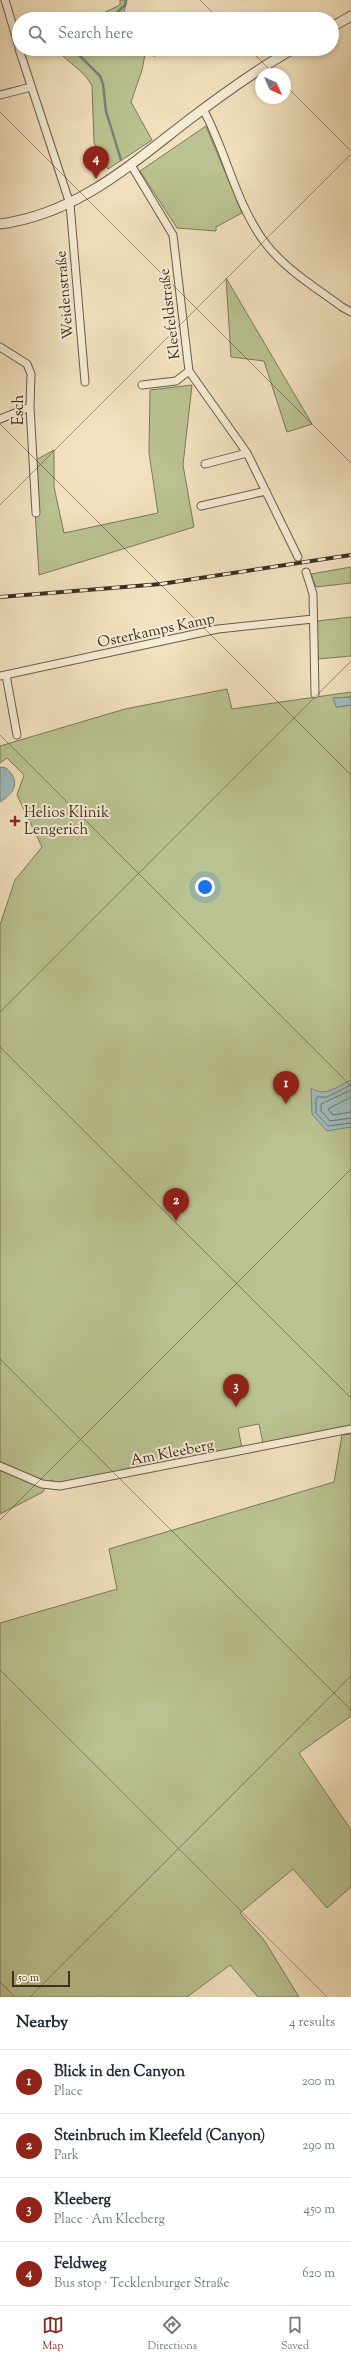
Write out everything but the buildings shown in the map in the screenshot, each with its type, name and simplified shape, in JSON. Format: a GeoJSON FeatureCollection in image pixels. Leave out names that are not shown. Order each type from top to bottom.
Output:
{"type":"FeatureCollection","features":[{"type":"Feature","properties":{"kind":"street","name":"Weidenstraße"},"geometry":{"type":"LineString","coordinates":[[5,0],[12,24]]}},
{"type":"Feature","properties":{"kind":"street"},"geometry":{"type":"LineString","coordinates":[[339,23],[351,16]]}},
{"type":"Feature","properties":{"kind":"street","name":"Weidenstraße"},"geometry":{"type":"LineString","coordinates":[[21,56],[70,204],[85,382]]}},
{"type":"Feature","properties":{"kind":"street"},"geometry":{"type":"LineString","coordinates":[[0,224],[32,218],[70,204],[131,165],[203,109],[282,56]]}},
{"type":"Feature","properties":{"kind":"street"},"geometry":{"type":"LineString","coordinates":[[0,95],[31,87]]}},
{"type":"Feature","properties":{"kind":"street"},"geometry":{"type":"LineString","coordinates":[[203,109],[247,212],[263,240],[288,268],[351,312]]}},
{"type":"Feature","properties":{"kind":"street","name":"Kleefeldstraße"},"geometry":{"type":"LineString","coordinates":[[131,165],[173,235],[189,371],[247,453],[298,557]]}},
{"type":"Feature","properties":{"kind":"street","name":"Esch"},"geometry":{"type":"LineString","coordinates":[[0,347],[27,364],[31,374],[30,408],[36,513]]}},
{"type":"Feature","properties":{"kind":"street"},"geometry":{"type":"LineString","coordinates":[[142,385],[176,381],[189,371]]}},
{"type":"Feature","properties":{"kind":"street"},"geometry":{"type":"LineString","coordinates":[[0,419],[30,408]]}},
{"type":"Feature","properties":{"kind":"street"},"geometry":{"type":"LineString","coordinates":[[205,464],[247,453]]}},
{"type":"Feature","properties":{"kind":"street"},"geometry":{"type":"LineString","coordinates":[[201,506],[266,491]]}},
{"type":"Feature","properties":{"kind":"street"},"geometry":{"type":"LineString","coordinates":[[306,572],[313,594],[315,694]]}},
{"type":"Feature","properties":{"kind":"street","name":"Osterkamps Kamp"},"geometry":{"type":"LineString","coordinates":[[17,735],[3,676],[218,629],[313,620]]}},
{"type":"Feature","properties":{"kind":"street","name":"Am Kleeberg"},"geometry":{"type":"LineString","coordinates":[[0,1466],[42,1484],[60,1486],[351,1429]]}},
{"type":"Feature","properties":{"kind":"green space"},"geometry":{"type":"Polygon","coordinates":[[[120,0],[127,0],[124,12],[106,12],[120,5],[120,0]]]}},
{"type":"Feature","properties":{"kind":"green space"},"geometry":{"type":"Polygon","coordinates":[[[62,56],[145,56],[142,70],[131,102],[152,140],[108,169],[94,143],[92,86],[80,71],[62,56]]]}},
{"type":"Feature","properties":{"kind":"green space"},"geometry":{"type":"Polygon","coordinates":[[[206,126],[242,213],[216,227],[216,231],[177,228],[140,171],[206,126]]]}},
{"type":"Feature","properties":{"kind":"green space"},"geometry":{"type":"Polygon","coordinates":[[[226,278],[312,424],[287,432],[264,361],[231,357],[226,278]]]}},
{"type":"Feature","properties":{"kind":"green space"},"geometry":{"type":"Polygon","coordinates":[[[192,385],[183,465],[194,527],[39,575],[32,462],[54,450],[54,487],[64,533],[158,513],[149,453],[150,390],[192,385]]]}},
{"type":"Feature","properties":{"kind":"green space"},"geometry":{"type":"Polygon","coordinates":[[[351,567],[351,583],[316,587],[311,574],[351,567]]]}},
{"type":"Feature","properties":{"kind":"green space"},"geometry":{"type":"Polygon","coordinates":[[[351,617],[351,656],[318,659],[317,621],[351,617]]]}},
{"type":"Feature","properties":{"kind":"green space"},"geometry":{"type":"Polygon","coordinates":[[[227,689],[232,709],[351,692],[351,697],[334,698],[336,707],[351,705],[351,1426],[263,1443],[259,1424],[238,1428],[242,1448],[60,1484],[52,1480],[47,1482],[43,1492],[0,1514],[0,925],[15,880],[42,847],[17,795],[24,775],[7,758],[0,763],[0,746],[125,709],[227,689]]]}},
{"type":"Feature","properties":{"kind":"green space"},"geometry":{"type":"Polygon","coordinates":[[[351,1434],[351,1716],[299,1753],[351,1830],[351,1887],[327,1908],[293,1869],[240,1913],[264,1940],[299,1997],[258,1997],[230,1965],[187,1997],[0,1997],[0,1623],[117,1589],[109,1549],[334,1482],[342,1435],[351,1434]]]}},
{"type":"Feature","properties":{"kind":"water"},"geometry":{"type":"Polygon","coordinates":[[[351,697],[351,705],[336,707],[333,698],[351,697]]]}},
{"type":"Feature","properties":{"kind":"water"},"geometry":{"type":"Polygon","coordinates":[[[0,767],[6,768],[11,773],[15,782],[9,795],[0,802],[0,767]]]}},
{"type":"Feature","properties":{"kind":"water"},"geometry":{"type":"Polygon","coordinates":[[[351,1080],[351,1127],[327,1131],[312,1114],[311,1088],[316,1091],[327,1091],[351,1080]]]}},
{"type":"Feature","properties":{"kind":"waterway"},"geometry":{"type":"LineString","coordinates":[[118,12],[125,5],[126,0]]}},
{"type":"Feature","properties":{"kind":"waterway"},"geometry":{"type":"LineString","coordinates":[[80,56],[100,76],[103,84],[106,111],[121,160]]}},
{"type":"Feature","properties":{"kind":"railway"},"geometry":{"type":"LineString","coordinates":[[0,597],[161,584],[351,555]]}},
{"type":"Feature","properties":{"kind":"place","name":"Feldweg"},"geometry":{"type":"Point","coordinates":[96,179]}},
{"type":"Feature","properties":{"kind":"place","name":"Helios Klinik Lengerich"},"geometry":{"type":"Point","coordinates":[15,821]}},
{"type":"Feature","properties":{"kind":"place","name":"Blick in den Canyon"},"geometry":{"type":"Point","coordinates":[286,1104]}},
{"type":"Feature","properties":{"kind":"place","name":"Steinbruch im Kleefeld (Canyon)"},"geometry":{"type":"Point","coordinates":[176,1221]}},
{"type":"Feature","properties":{"kind":"place","name":"Kleeberg"},"geometry":{"type":"Point","coordinates":[236,1407]}}]}
